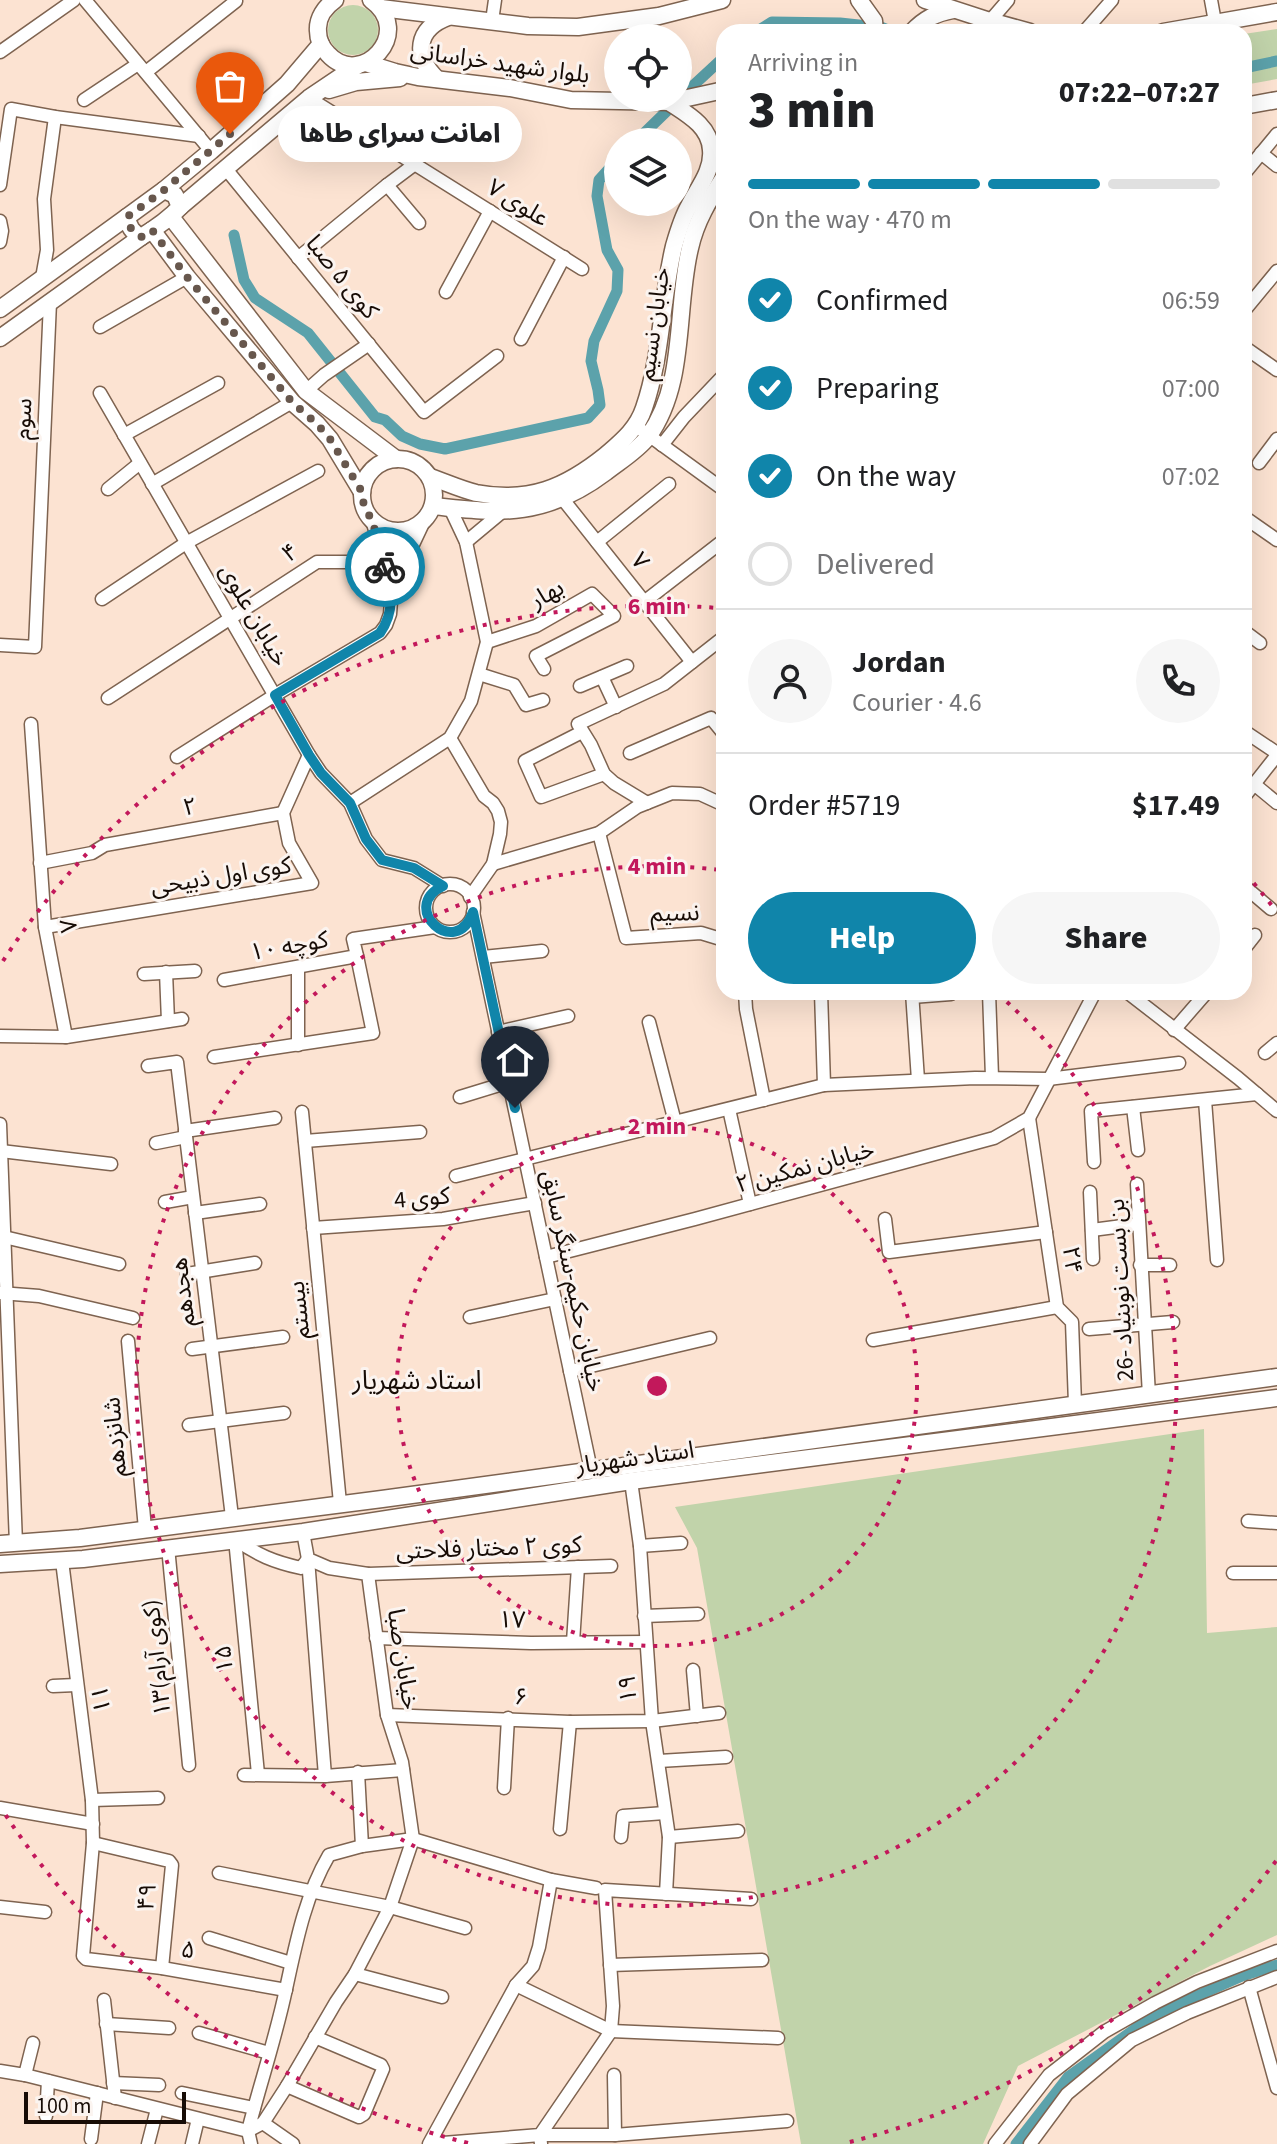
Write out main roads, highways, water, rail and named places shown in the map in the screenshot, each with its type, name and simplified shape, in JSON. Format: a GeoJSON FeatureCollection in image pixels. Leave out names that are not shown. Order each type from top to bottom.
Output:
{"type":"FeatureCollection","features":[{"type":"Feature","properties":{"kind":"main road"},"geometry":{"type":"LineString","coordinates":[[309,0],[320,17]]}},
{"type":"Feature","properties":{"kind":"main road"},"geometry":{"type":"LineString","coordinates":[[0,309],[164,190],[287,84],[321,44],[318,35],[320,17],[335,0]]}},
{"type":"Feature","properties":{"kind":"main road","name":"بلوار شهید خراسانی"},"geometry":{"type":"LineString","coordinates":[[376,4],[528,26],[578,27],[659,16],[683,5],[722,0]]}},
{"type":"Feature","properties":{"kind":"main road"},"geometry":{"type":"LineString","coordinates":[[859,0],[874,24]]}},
{"type":"Feature","properties":{"kind":"main road"},"geometry":{"type":"LineString","coordinates":[[925,0],[1001,24]]}},
{"type":"Feature","properties":{"kind":"main road"},"geometry":{"type":"LineString","coordinates":[[0,338],[175,212],[309,98],[381,51],[386,43],[388,25],[376,4]]}},
{"type":"Feature","properties":{"kind":"main road"},"geometry":{"type":"LineString","coordinates":[[920,24],[938,13],[953,10]]}},
{"type":"Feature","properties":{"kind":"main road"},"geometry":{"type":"LineString","coordinates":[[1205,24],[1277,12]]}},
{"type":"Feature","properties":{"kind":"main road"},"geometry":{"type":"LineString","coordinates":[[437,79],[427,69],[421,43],[427,30],[437,21],[450,16]]}},
{"type":"Feature","properties":{"kind":"main road","name":"بلوار شهید خراسانی"},"geometry":{"type":"LineString","coordinates":[[321,44],[332,58],[349,65],[362,64],[418,77],[510,88],[571,100],[604,101]]}},
{"type":"Feature","properties":{"kind":"main road"},"geometry":{"type":"LineString","coordinates":[[309,98],[356,82],[418,77]]}},
{"type":"Feature","properties":{"kind":"main road","name":"بلوار شهید خراسانی"},"geometry":{"type":"LineString","coordinates":[[692,97],[716,92]]}},
{"type":"Feature","properties":{"kind":"main road"},"geometry":{"type":"LineString","coordinates":[[1252,105],[1277,100]]}},
{"type":"Feature","properties":{"kind":"main road"},"geometry":{"type":"LineString","coordinates":[[683,112],[700,124],[708,137],[716,175]]}},
{"type":"Feature","properties":{"kind":"main road","name":"خیابان نسیم"},"geometry":{"type":"LineString","coordinates":[[436,511],[502,512],[540,506],[558,493],[596,480],[649,436],[665,406],[672,379],[693,236],[716,175]]}},
{"type":"Feature","properties":{"kind":"main road"},"geometry":{"type":"LineString","coordinates":[[164,190],[175,195],[175,212],[306,391],[396,459]]}},
{"type":"Feature","properties":{"kind":"main road"},"geometry":{"type":"LineString","coordinates":[[127,217],[130,229],[146,234],[187,277],[292,402],[330,439],[362,492],[364,507],[372,520],[384,529],[399,532],[413,528],[436,511],[430,477],[421,467],[409,461],[396,459],[373,469],[362,492]]}},
{"type":"Feature","properties":{"kind":"main road","name":"خیابان نسیم"},"geometry":{"type":"LineString","coordinates":[[430,477],[475,492],[514,496],[558,493]]}},
{"type":"Feature","properties":{"kind":"main road","name":"استاد شهریار"},"geometry":{"type":"LineString","coordinates":[[8,1544],[145,1529],[1277,1377]]}},
{"type":"Feature","properties":{"kind":"main road","name":"استاد شهریار"},"geometry":{"type":"LineString","coordinates":[[0,1564],[62,1561],[303,1532],[631,1481],[1277,1398]]}},
{"type":"Feature","properties":{"kind":"main road"},"geometry":{"type":"LineString","coordinates":[[775,1445],[777,1463]]}},
{"type":"Feature","properties":{"kind":"main road"},"geometry":{"type":"LineString","coordinates":[[743,1449],[746,1467]]}},
{"type":"Feature","properties":{"kind":"waterway"},"geometry":{"type":"LineString","coordinates":[[769,24],[849,24]]}},
{"type":"Feature","properties":{"kind":"waterway"},"geometry":{"type":"LineString","coordinates":[[1252,66],[1277,61]]}},
{"type":"Feature","properties":{"kind":"waterway"},"geometry":{"type":"LineString","coordinates":[[692,87],[716,64]]}},
{"type":"Feature","properties":{"kind":"waterway"},"geometry":{"type":"LineString","coordinates":[[649,128],[666,112]]}},
{"type":"Feature","properties":{"kind":"waterway"},"geometry":{"type":"LineString","coordinates":[[234,235],[244,280],[255,298],[308,333],[375,417],[385,420],[402,436],[420,444],[445,449],[588,418],[600,405],[591,361],[594,341],[617,291],[618,270],[607,250],[597,196],[599,180],[604,174]]}},
{"type":"Feature","properties":{"kind":"waterway"},"geometry":{"type":"LineString","coordinates":[[1016,2144],[1068,2077],[1156,2014],[1242,1976],[1277,1965]]}},
{"type":"Feature","properties":{"kind":"place","name":"امانت سرای طاها"},"geometry":{"type":"Point","coordinates":[230,134]}},
{"type":"Feature","properties":{"kind":"district","name":"استاد شهریار"},"geometry":{"type":"Point","coordinates":[417,1380]}}]}
